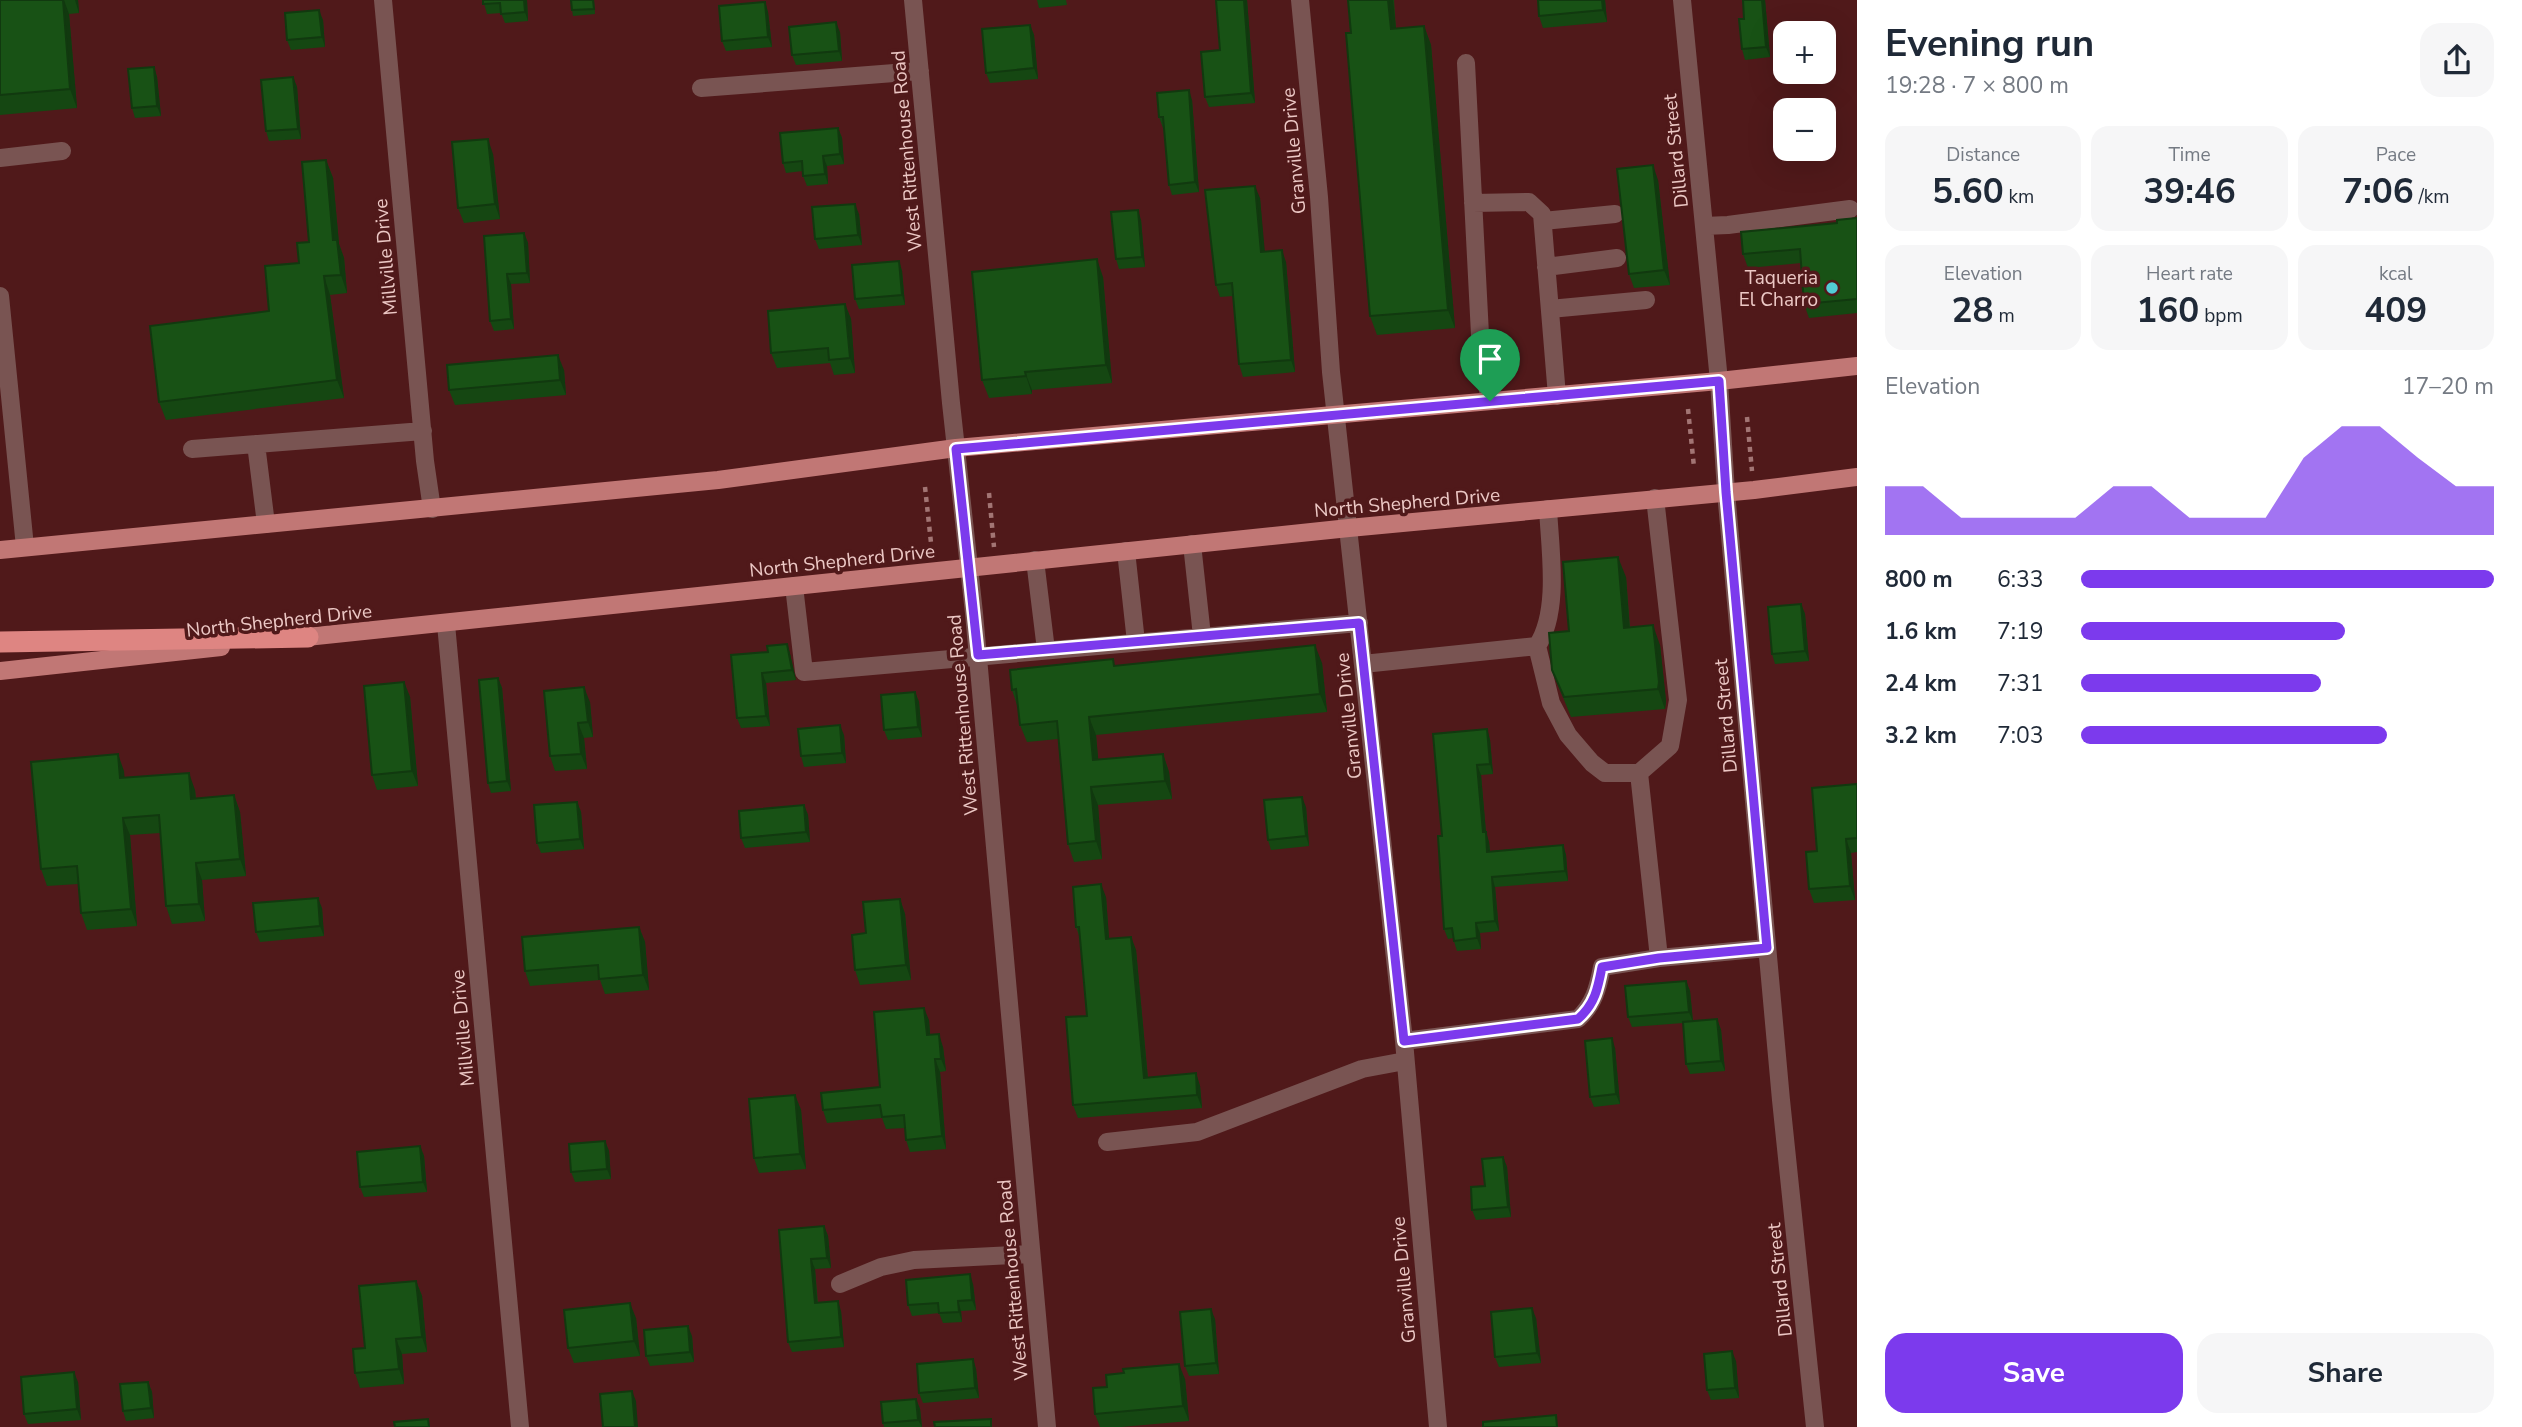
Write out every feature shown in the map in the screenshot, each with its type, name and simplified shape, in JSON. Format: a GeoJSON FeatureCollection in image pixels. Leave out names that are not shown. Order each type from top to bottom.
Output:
{"type":"FeatureCollection","features":[{"type":"Feature","properties":{"kind":"highway"},"geometry":{"type":"LineString","coordinates":[[0,642],[308,637]]}},
{"type":"Feature","properties":{"kind":"main road"},"geometry":{"type":"LineString","coordinates":[[0,550],[718,480],[956,449],[1557,396],[1857,366]]}},
{"type":"Feature","properties":{"kind":"main road","name":"North Shepherd Drive"},"geometry":{"type":"LineString","coordinates":[[0,671],[969,567],[1857,477]]}},
{"type":"Feature","properties":{"kind":"street","name":"Millville Drive"},"geometry":{"type":"LineString","coordinates":[[383,0],[432,509]]}},
{"type":"Feature","properties":{"kind":"street","name":"West Rittenhouse Road"},"geometry":{"type":"LineString","coordinates":[[913,0],[978,655],[1047,1427]]}},
{"type":"Feature","properties":{"kind":"street","name":"Granville Drive"},"geometry":{"type":"LineString","coordinates":[[1300,0],[1336,415],[1404,1041],[1438,1427]]}},
{"type":"Feature","properties":{"kind":"street","name":"Dillard Street"},"geometry":{"type":"LineString","coordinates":[[1682,0],[1719,381],[1726,492],[1767,948],[1815,1427]]}},
{"type":"Feature","properties":{"kind":"street"},"geometry":{"type":"LineString","coordinates":[[1465,63],[1481,354],[1490,401]]}},
{"type":"Feature","properties":{"kind":"street"},"geometry":{"type":"LineString","coordinates":[[701,88],[920,72]]}},
{"type":"Feature","properties":{"kind":"street"},"geometry":{"type":"LineString","coordinates":[[0,158],[62,151]]}},
{"type":"Feature","properties":{"kind":"street"},"geometry":{"type":"LineString","coordinates":[[1473,203],[1529,202],[1542,214],[1557,396]]}},
{"type":"Feature","properties":{"kind":"street"},"geometry":{"type":"LineString","coordinates":[[1704,226],[1850,209]]}},
{"type":"Feature","properties":{"kind":"street"},"geometry":{"type":"LineString","coordinates":[[1543,220],[1615,214]]}},
{"type":"Feature","properties":{"kind":"street"},"geometry":{"type":"LineString","coordinates":[[1546,267],[1617,258]]}},
{"type":"Feature","properties":{"kind":"street"},"geometry":{"type":"LineString","coordinates":[[0,296],[8,458],[25,547]]}},
{"type":"Feature","properties":{"kind":"street"},"geometry":{"type":"LineString","coordinates":[[1550,309],[1646,300]]}},
{"type":"Feature","properties":{"kind":"street"},"geometry":{"type":"LineString","coordinates":[[192,449],[423,431]]}},
{"type":"Feature","properties":{"kind":"street"},"geometry":{"type":"LineString","coordinates":[[256,444],[266,524]]}},
{"type":"Feature","properties":{"kind":"street"},"geometry":{"type":"LineString","coordinates":[[1548,509],[1552,581],[1544,636],[1537,646],[1551,703],[1568,735],[1605,773],[1639,773],[1670,746],[1678,700],[1655,498]]}},
{"type":"Feature","properties":{"kind":"street"},"geometry":{"type":"LineString","coordinates":[[1192,544],[1202,636]]}},
{"type":"Feature","properties":{"kind":"street"},"geometry":{"type":"LineString","coordinates":[[1126,551],[1136,642]]}},
{"type":"Feature","properties":{"kind":"street"},"geometry":{"type":"LineString","coordinates":[[1035,561],[1046,650]]}},
{"type":"Feature","properties":{"kind":"street"},"geometry":{"type":"LineString","coordinates":[[794,586],[804,672],[1359,623]]}},
{"type":"Feature","properties":{"kind":"street","name":"Millville Drive"},"geometry":{"type":"LineString","coordinates":[[446,624],[520,1427]]}},
{"type":"Feature","properties":{"kind":"street"},"geometry":{"type":"LineString","coordinates":[[1363,664],[1537,646]]}},
{"type":"Feature","properties":{"kind":"street"},"geometry":{"type":"LineString","coordinates":[[1639,773],[1659,958]]}},
{"type":"Feature","properties":{"kind":"street"},"geometry":{"type":"LineString","coordinates":[[1404,1041],[1578,1019],[1590,1008],[1597,992],[1602,967],[1659,958],[1767,948]]}},
{"type":"Feature","properties":{"kind":"street"},"geometry":{"type":"LineString","coordinates":[[1107,1142],[1197,1132],[1362,1069],[1405,1062]]}},
{"type":"Feature","properties":{"kind":"street"},"geometry":{"type":"LineString","coordinates":[[840,1284],[881,1267],[914,1260],[1031,1254]]}},
{"type":"Feature","properties":{"kind":"path"},"geometry":{"type":"LineString","coordinates":[[1688,409],[1694,467]]}},
{"type":"Feature","properties":{"kind":"path"},"geometry":{"type":"LineString","coordinates":[[1747,416],[1752,471]]}},
{"type":"Feature","properties":{"kind":"path"},"geometry":{"type":"LineString","coordinates":[[925,487],[932,556]]}},
{"type":"Feature","properties":{"kind":"path"},"geometry":{"type":"LineString","coordinates":[[989,493],[995,551]]}},
{"type":"Feature","properties":{"kind":"building"},"geometry":{"type":"Polygon","coordinates":[[[0,0],[63,0],[70,89],[0,95],[0,0]]]}},
{"type":"Feature","properties":{"kind":"building"},"geometry":{"type":"Polygon","coordinates":[[[483,0],[524,0],[525,12],[501,14],[500,3],[483,4],[483,0]]]}},
{"type":"Feature","properties":{"kind":"building"},"geometry":{"type":"Polygon","coordinates":[[[571,0],[593,0],[594,9],[572,10],[571,0]]]}},
{"type":"Feature","properties":{"kind":"building"},"geometry":{"type":"Polygon","coordinates":[[[1216,0],[1244,0],[1251,93],[1205,97],[1201,52],[1220,50],[1216,0]]]}},
{"type":"Feature","properties":{"kind":"building"},"geometry":{"type":"Polygon","coordinates":[[[1348,0],[1388,0],[1391,29],[1424,26],[1448,310],[1370,316],[1346,33],[1351,33],[1348,0]]]}},
{"type":"Feature","properties":{"kind":"building"},"geometry":{"type":"Polygon","coordinates":[[[1538,0],[1602,0],[1603,10],[1539,16],[1538,0]]]}},
{"type":"Feature","properties":{"kind":"building"},"geometry":{"type":"Polygon","coordinates":[[[1743,0],[1762,0],[1766,47],[1742,49],[1739,19],[1744,19],[1743,0]]]}},
{"type":"Feature","properties":{"kind":"building"},"geometry":{"type":"Polygon","coordinates":[[[765,2],[768,37],[722,41],[719,6],[765,2]]]}},
{"type":"Feature","properties":{"kind":"building"},"geometry":{"type":"Polygon","coordinates":[[[319,10],[322,37],[287,40],[285,13],[319,10]]]}},
{"type":"Feature","properties":{"kind":"building"},"geometry":{"type":"Polygon","coordinates":[[[836,22],[839,51],[792,55],[789,27],[836,22]]]}},
{"type":"Feature","properties":{"kind":"building"},"geometry":{"type":"Polygon","coordinates":[[[1030,25],[1034,68],[986,73],[982,29],[1030,25]]]}},
{"type":"Feature","properties":{"kind":"building"},"geometry":{"type":"Polygon","coordinates":[[[154,67],[157,106],[132,108],[128,69],[154,67]]]}},
{"type":"Feature","properties":{"kind":"building"},"geometry":{"type":"Polygon","coordinates":[[[293,77],[298,129],[266,131],[261,80],[293,77]]]}},
{"type":"Feature","properties":{"kind":"building"},"geometry":{"type":"Polygon","coordinates":[[[1189,90],[1195,182],[1169,185],[1163,117],[1159,117],[1157,93],[1189,90]]]}},
{"type":"Feature","properties":{"kind":"building"},"geometry":{"type":"Polygon","coordinates":[[[838,128],[840,154],[823,156],[825,174],[803,176],[802,161],[783,163],[780,133],[838,128]]]}},
{"type":"Feature","properties":{"kind":"building"},"geometry":{"type":"Polygon","coordinates":[[[488,139],[495,204],[458,208],[452,142],[488,139]]]}},
{"type":"Feature","properties":{"kind":"building"},"geometry":{"type":"Polygon","coordinates":[[[326,160],[333,240],[337,240],[341,275],[324,276],[337,380],[159,402],[150,326],[269,311],[265,266],[299,263],[297,243],[309,242],[302,162],[326,160]]]}},
{"type":"Feature","properties":{"kind":"building"},"geometry":{"type":"Polygon","coordinates":[[[1653,165],[1664,270],[1629,274],[1617,169],[1653,165]]]}},
{"type":"Feature","properties":{"kind":"building"},"geometry":{"type":"Polygon","coordinates":[[[1255,186],[1261,252],[1282,250],[1291,360],[1239,364],[1232,283],[1216,285],[1205,190],[1255,186]]]}},
{"type":"Feature","properties":{"kind":"building"},"geometry":{"type":"Polygon","coordinates":[[[855,204],[858,235],[815,239],[812,207],[855,204]]]}},
{"type":"Feature","properties":{"kind":"building"},"geometry":{"type":"Polygon","coordinates":[[[1138,210],[1142,257],[1116,259],[1111,212],[1138,210]]]}},
{"type":"Feature","properties":{"kind":"building"},"geometry":{"type":"Polygon","coordinates":[[[1857,218],[1857,299],[1804,304],[1800,249],[1743,254],[1741,232],[1837,223],[1837,220],[1857,218]]]}},
{"type":"Feature","properties":{"kind":"building"},"geometry":{"type":"Polygon","coordinates":[[[524,233],[527,273],[507,274],[511,319],[490,321],[484,236],[524,233]]]}},
{"type":"Feature","properties":{"kind":"building"},"geometry":{"type":"Polygon","coordinates":[[[1097,259],[1106,365],[1025,372],[1026,376],[982,380],[972,272],[1097,259]]]}},
{"type":"Feature","properties":{"kind":"building"},"geometry":{"type":"Polygon","coordinates":[[[899,261],[902,295],[855,299],[852,265],[899,261]]]}},
{"type":"Feature","properties":{"kind":"building"},"geometry":{"type":"Polygon","coordinates":[[[845,304],[850,358],[829,360],[828,348],[771,353],[768,311],[845,304]]]}},
{"type":"Feature","properties":{"kind":"building"},"geometry":{"type":"Polygon","coordinates":[[[558,355],[560,380],[449,390],[447,365],[558,355]]]}},
{"type":"Feature","properties":{"kind":"building"},"geometry":{"type":"Polygon","coordinates":[[[1618,557],[1624,628],[1653,625],[1658,689],[1564,697],[1552,670],[1549,633],[1569,631],[1563,562],[1618,557]]]}},
{"type":"Feature","properties":{"kind":"building"},"geometry":{"type":"Polygon","coordinates":[[[1801,604],[1805,651],[1772,654],[1768,607],[1801,604]]]}},
{"type":"Feature","properties":{"kind":"building"},"geometry":{"type":"Polygon","coordinates":[[[787,644],[792,670],[762,673],[766,716],[737,718],[731,655],[768,652],[767,646],[787,644]]]}},
{"type":"Feature","properties":{"kind":"building"},"geometry":{"type":"Polygon","coordinates":[[[1315,645],[1320,694],[1089,717],[1093,760],[1163,754],[1165,781],[1091,787],[1096,841],[1068,844],[1057,721],[1020,725],[1016,689],[1012,690],[1010,670],[1113,659],[1114,666],[1315,645]]]}},
{"type":"Feature","properties":{"kind":"building"},"geometry":{"type":"Polygon","coordinates":[[[498,678],[507,781],[488,783],[479,680],[498,678]]]}},
{"type":"Feature","properties":{"kind":"building"},"geometry":{"type":"Polygon","coordinates":[[[404,682],[412,771],[372,775],[364,686],[404,682]]]}},
{"type":"Feature","properties":{"kind":"building"},"geometry":{"type":"Polygon","coordinates":[[[584,687],[588,722],[578,723],[581,754],[550,756],[544,691],[584,687]]]}},
{"type":"Feature","properties":{"kind":"building"},"geometry":{"type":"Polygon","coordinates":[[[915,692],[918,727],[884,730],[881,695],[915,692]]]}},
{"type":"Feature","properties":{"kind":"building"},"geometry":{"type":"Polygon","coordinates":[[[840,725],[842,753],[801,756],[798,729],[840,725]]]}},
{"type":"Feature","properties":{"kind":"building"},"geometry":{"type":"Polygon","coordinates":[[[1487,729],[1490,764],[1477,765],[1487,852],[1563,845],[1565,871],[1492,877],[1495,921],[1476,923],[1477,938],[1454,941],[1452,928],[1444,929],[1438,836],[1442,836],[1433,734],[1487,729]]]}},
{"type":"Feature","properties":{"kind":"building"},"geometry":{"type":"Polygon","coordinates":[[[118,754],[120,778],[189,773],[191,799],[234,795],[240,859],[196,863],[199,904],[166,906],[159,815],[123,818],[131,909],[81,913],[77,866],[41,869],[31,762],[118,754]]]}},
{"type":"Feature","properties":{"kind":"building"},"geometry":{"type":"Polygon","coordinates":[[[1857,784],[1857,838],[1846,839],[1850,886],[1809,889],[1806,852],[1817,851],[1812,788],[1857,784]]]}},
{"type":"Feature","properties":{"kind":"building"},"geometry":{"type":"Polygon","coordinates":[[[1302,797],[1306,836],[1268,840],[1264,800],[1302,797]]]}},
{"type":"Feature","properties":{"kind":"building"},"geometry":{"type":"Polygon","coordinates":[[[577,802],[580,839],[537,843],[534,805],[577,802]]]}},
{"type":"Feature","properties":{"kind":"building"},"geometry":{"type":"Polygon","coordinates":[[[804,805],[806,832],[741,838],[739,811],[804,805]]]}},
{"type":"Feature","properties":{"kind":"building"},"geometry":{"type":"Polygon","coordinates":[[[1101,884],[1106,939],[1131,937],[1144,1078],[1196,1073],[1197,1095],[1073,1105],[1066,1017],[1087,1016],[1073,887],[1101,884]]]}},
{"type":"Feature","properties":{"kind":"building"},"geometry":{"type":"Polygon","coordinates":[[[318,898],[320,926],[256,932],[253,903],[318,898]]]}},
{"type":"Feature","properties":{"kind":"building"},"geometry":{"type":"Polygon","coordinates":[[[900,899],[906,965],[855,970],[852,935],[866,933],[863,902],[900,899]]]}},
{"type":"Feature","properties":{"kind":"building"},"geometry":{"type":"Polygon","coordinates":[[[639,927],[643,975],[599,979],[598,965],[525,971],[522,937],[639,927]]]}},
{"type":"Feature","properties":{"kind":"building"},"geometry":{"type":"Polygon","coordinates":[[[1686,981],[1689,1012],[1628,1017],[1625,986],[1686,981]]]}},
{"type":"Feature","properties":{"kind":"building"},"geometry":{"type":"Polygon","coordinates":[[[924,1008],[927,1035],[939,1034],[941,1059],[935,1059],[942,1136],[906,1140],[904,1115],[882,1117],[880,1105],[823,1110],[821,1093],[880,1087],[874,1012],[924,1008]]]}},
{"type":"Feature","properties":{"kind":"building"},"geometry":{"type":"Polygon","coordinates":[[[1717,1019],[1721,1061],[1686,1064],[1683,1022],[1717,1019]]]}},
{"type":"Feature","properties":{"kind":"building"},"geometry":{"type":"Polygon","coordinates":[[[1612,1038],[1616,1094],[1590,1097],[1585,1041],[1612,1038]]]}},
{"type":"Feature","properties":{"kind":"building"},"geometry":{"type":"Polygon","coordinates":[[[795,1095],[800,1154],[754,1158],[749,1099],[795,1095]]]}},
{"type":"Feature","properties":{"kind":"building"},"geometry":{"type":"Polygon","coordinates":[[[605,1141],[607,1169],[571,1172],[569,1144],[605,1141]]]}},
{"type":"Feature","properties":{"kind":"building"},"geometry":{"type":"Polygon","coordinates":[[[420,1146],[423,1182],[360,1187],[357,1152],[420,1146]]]}},
{"type":"Feature","properties":{"kind":"building"},"geometry":{"type":"Polygon","coordinates":[[[1503,1157],[1508,1207],[1472,1210],[1471,1187],[1485,1186],[1482,1159],[1503,1157]]]}},
{"type":"Feature","properties":{"kind":"building"},"geometry":{"type":"Polygon","coordinates":[[[824,1226],[827,1258],[811,1259],[815,1303],[838,1301],[841,1337],[788,1342],[779,1230],[824,1226]]]}},
{"type":"Feature","properties":{"kind":"building"},"geometry":{"type":"Polygon","coordinates":[[[970,1274],[972,1300],[958,1301],[959,1312],[939,1313],[938,1303],[908,1305],[906,1280],[970,1274]]]}},
{"type":"Feature","properties":{"kind":"building"},"geometry":{"type":"Polygon","coordinates":[[[416,1281],[422,1337],[396,1339],[399,1369],[355,1373],[353,1349],[365,1348],[359,1286],[416,1281]]]}},
{"type":"Feature","properties":{"kind":"building"},"geometry":{"type":"Polygon","coordinates":[[[630,1303],[634,1341],[568,1348],[564,1310],[630,1303]]]}},
{"type":"Feature","properties":{"kind":"building"},"geometry":{"type":"Polygon","coordinates":[[[1532,1308],[1537,1353],[1495,1357],[1491,1312],[1532,1308]]]}},
{"type":"Feature","properties":{"kind":"building"},"geometry":{"type":"Polygon","coordinates":[[[1211,1309],[1216,1363],[1185,1366],[1180,1312],[1211,1309]]]}},
{"type":"Feature","properties":{"kind":"building"},"geometry":{"type":"Polygon","coordinates":[[[688,1326],[690,1352],[646,1356],[644,1330],[688,1326]]]}},
{"type":"Feature","properties":{"kind":"building"},"geometry":{"type":"Polygon","coordinates":[[[1732,1351],[1735,1388],[1707,1390],[1704,1354],[1732,1351]]]}},
{"type":"Feature","properties":{"kind":"building"},"geometry":{"type":"Polygon","coordinates":[[[973,1359],[975,1388],[919,1393],[917,1364],[973,1359]]]}},
{"type":"Feature","properties":{"kind":"building"},"geometry":{"type":"Polygon","coordinates":[[[1179,1364],[1183,1406],[1095,1414],[1093,1388],[1107,1387],[1106,1375],[1124,1373],[1123,1369],[1179,1364]]]}},
{"type":"Feature","properties":{"kind":"building"},"geometry":{"type":"Polygon","coordinates":[[[74,1372],[77,1409],[24,1414],[21,1377],[74,1372]]]}},
{"type":"Feature","properties":{"kind":"building"},"geometry":{"type":"Polygon","coordinates":[[[148,1382],[151,1408],[123,1411],[120,1384],[148,1382]]]}},
{"type":"Feature","properties":{"kind":"building"},"geometry":{"type":"Polygon","coordinates":[[[632,1391],[635,1427],[603,1427],[600,1394],[632,1391]]]}},
{"type":"Feature","properties":{"kind":"building"},"geometry":{"type":"Polygon","coordinates":[[[916,1399],[918,1420],[883,1423],[881,1402],[916,1399]]]}},
{"type":"Feature","properties":{"kind":"building"},"geometry":{"type":"Polygon","coordinates":[[[1556,1415],[1557,1427],[1483,1427],[1483,1422],[1556,1415]]]}},
{"type":"Feature","properties":{"kind":"building"},"geometry":{"type":"Polygon","coordinates":[[[428,1419],[429,1427],[395,1427],[394,1422],[428,1419]]]}},
{"type":"Feature","properties":{"kind":"building"},"geometry":{"type":"Polygon","coordinates":[[[991,1419],[991,1427],[935,1427],[934,1422],[991,1419]]]}},
{"type":"Feature","properties":{"kind":"place","name":"Taqueria El Charro"},"geometry":{"type":"Point","coordinates":[1832,288]}},
{"type":"Feature","properties":{"kind":"route"},"geometry":{"type":"LineString","coordinates":[[1719,381],[1726,492],[1767,948],[1659,958],[1602,967],[1597,992],[1590,1008],[1578,1019],[1404,1041],[1359,623],[978,655],[956,449],[1490,401],[1719,381]]}}]}
